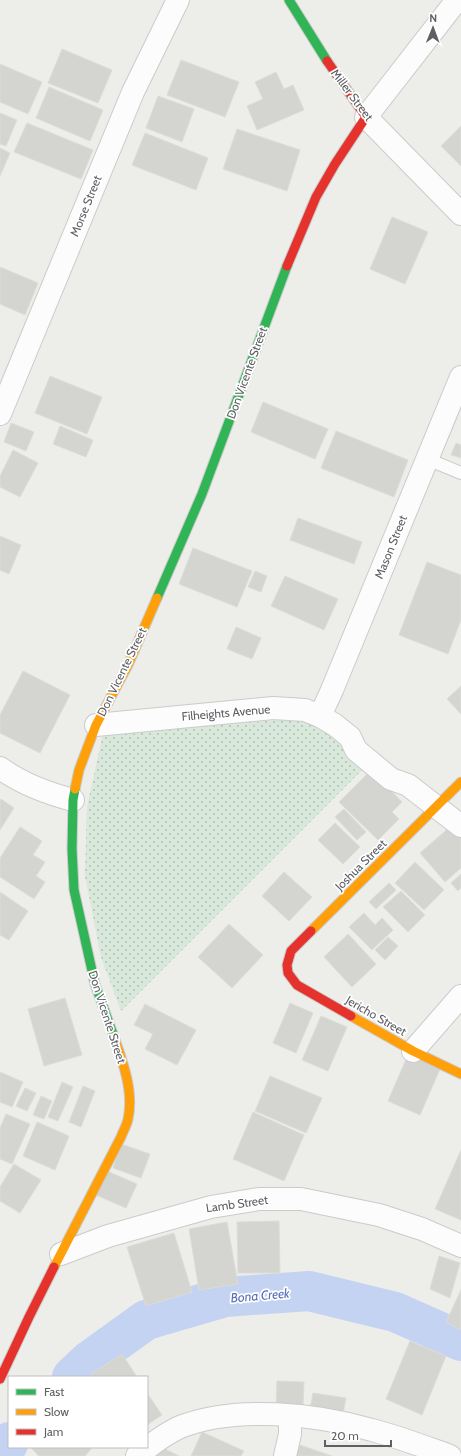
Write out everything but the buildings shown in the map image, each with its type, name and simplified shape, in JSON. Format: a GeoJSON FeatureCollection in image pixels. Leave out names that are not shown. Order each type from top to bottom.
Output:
{"type":"FeatureCollection","features":[{"type":"Feature","properties":{"kind":"street","name":"Morse Street"},"geometry":{"type":"LineString","coordinates":[[0,414],[133,92],[178,0]]}},
{"type":"Feature","properties":{"kind":"street","name":"Miller Street"},"geometry":{"type":"LineString","coordinates":[[289,0],[325,58],[366,117],[461,214]]}},
{"type":"Feature","properties":{"kind":"street","name":"Don Vicente Street"},"geometry":{"type":"LineString","coordinates":[[0,1380],[28,1317],[121,1138],[128,1120],[130,1103],[127,1081],[122,1060],[95,984],[74,890],[72,849],[73,800],[79,770],[96,725],[128,665],[202,494],[284,274],[316,197],[335,164],[366,117],[457,0]]}},
{"type":"Feature","properties":{"kind":"street","name":"Mason Street"},"geometry":{"type":"LineString","coordinates":[[320,716],[461,377]]}},
{"type":"Feature","properties":{"kind":"street","name":"Filheights Avenue"},"geometry":{"type":"LineString","coordinates":[[96,725],[273,708],[305,710],[320,716],[350,737],[356,750],[391,779],[408,785],[461,826]]}},
{"type":"Feature","properties":{"kind":"street"},"geometry":{"type":"LineString","coordinates":[[0,768],[31,787],[49,794],[73,800]]}},
{"type":"Feature","properties":{"kind":"street","name":"Joshua Street"},"geometry":{"type":"LineString","coordinates":[[287,969],[287,961],[291,951],[461,782]]}},
{"type":"Feature","properties":{"kind":"street","name":"Jericho Street"},"geometry":{"type":"LineString","coordinates":[[287,969],[290,978],[297,985],[413,1051],[461,1074]]}},
{"type":"Feature","properties":{"kind":"street"},"geometry":{"type":"LineString","coordinates":[[413,1051],[461,996]]}},
{"type":"Feature","properties":{"kind":"street","name":"Lamb Street"},"geometry":{"type":"LineString","coordinates":[[61,1254],[108,1236],[211,1207],[259,1199],[301,1199],[378,1215],[422,1229],[461,1246]]}},
{"type":"Feature","properties":{"kind":"street"},"geometry":{"type":"LineString","coordinates":[[148,1447],[179,1428],[219,1417],[258,1414],[326,1420],[372,1430],[450,1456]]}},
{"type":"Feature","properties":{"kind":"street"},"geometry":{"type":"LineString","coordinates":[[285,1456],[290,1434],[290,1416]]}},
{"type":"Feature","properties":{"kind":"street"},"geometry":{"type":"LineString","coordinates":[[137,1456],[146,1448]]}},
{"type":"Feature","properties":{"kind":"lane"},"geometry":{"type":"LineString","coordinates":[[427,459],[461,472]]}},
{"type":"Feature","properties":{"kind":"green space"},"geometry":{"type":"Polygon","coordinates":[[[292,719],[320,727],[365,767],[121,1011],[101,957],[85,876],[87,807],[103,734],[292,719]]]}},
{"type":"Feature","properties":{"kind":"waterway","name":"Bona Creek"},"geometry":{"type":"LineString","coordinates":[[73,1376],[89,1361],[146,1320],[225,1297],[309,1291],[395,1312],[461,1341]]}},
{"type":"Feature","properties":{"kind":"waterway","name":"Bona Creek"},"geometry":{"type":"LineString","coordinates":[[1,1456],[8,1444]]}},
{"type":"Feature","properties":{"kind":"traffic: fast"},"geometry":{"type":"LineString","coordinates":[[289,0],[327,61]]}},
{"type":"Feature","properties":{"kind":"traffic: fast"},"geometry":{"type":"LineString","coordinates":[[157,598],[202,494],[287,266]]}},
{"type":"Feature","properties":{"kind":"traffic: fast"},"geometry":{"type":"LineString","coordinates":[[75,789],[73,800],[72,849],[74,890],[95,984],[114,1037]]}},
{"type":"Feature","properties":{"kind":"traffic: slow"},"geometry":{"type":"LineString","coordinates":[[75,789],[79,770],[96,725],[128,665],[157,598]]}},
{"type":"Feature","properties":{"kind":"traffic: slow"},"geometry":{"type":"LineString","coordinates":[[311,931],[461,782]]}},
{"type":"Feature","properties":{"kind":"traffic: slow"},"geometry":{"type":"LineString","coordinates":[[351,1016],[413,1051],[461,1074]]}},
{"type":"Feature","properties":{"kind":"traffic: slow"},"geometry":{"type":"LineString","coordinates":[[54,1267],[121,1137],[127,1121],[130,1098],[129,1088],[114,1037]]}},
{"type":"Feature","properties":{"kind":"traffic: jam"},"geometry":{"type":"LineString","coordinates":[[287,266],[316,197],[335,164],[366,117],[327,61]]}},
{"type":"Feature","properties":{"kind":"traffic: jam"},"geometry":{"type":"LineString","coordinates":[[311,931],[291,951],[287,965],[288,973],[297,985],[351,1016]]}},
{"type":"Feature","properties":{"kind":"traffic: jam"},"geometry":{"type":"LineString","coordinates":[[0,1379],[54,1267]]}}]}
